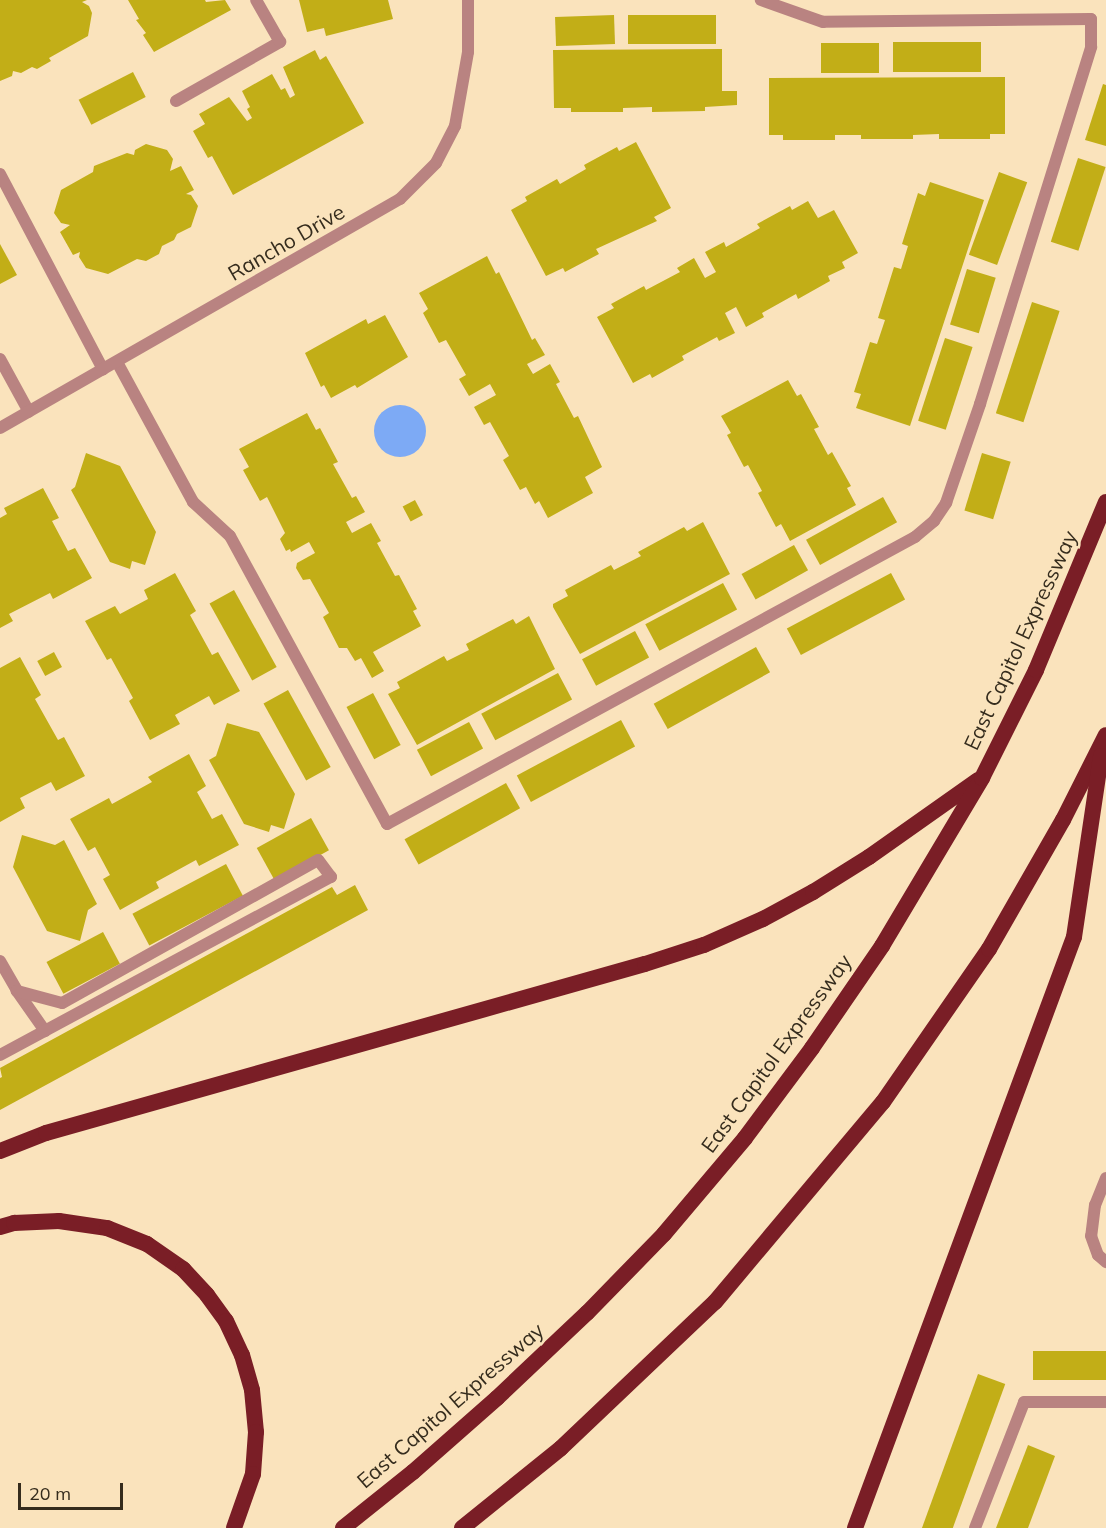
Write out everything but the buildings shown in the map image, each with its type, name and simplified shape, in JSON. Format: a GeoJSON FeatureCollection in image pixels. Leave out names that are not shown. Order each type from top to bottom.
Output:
{"type":"FeatureCollection","features":[{"type":"Feature","properties":{"kind":"highway","name":"East Capitol Expressway"},"geometry":{"type":"LineString","coordinates":[[343,1528],[413,1472],[497,1398],[587,1313],[664,1234],[745,1138],[812,1048],[888,937],[981,778],[1036,670],[1106,502]]}},
{"type":"Feature","properties":{"kind":"highway"},"geometry":{"type":"LineString","coordinates":[[462,1528],[561,1448],[715,1302],[883,1102],[989,950],[1063,820],[1105,737]]}},
{"type":"Feature","properties":{"kind":"highway"},"geometry":{"type":"LineString","coordinates":[[855,1528],[1074,937],[1105,737]]}},
{"type":"Feature","properties":{"kind":"highway"},"geometry":{"type":"LineString","coordinates":[[0,1151],[46,1133],[622,971],[704,945],[763,919],[813,892],[869,857],[981,778]]}},
{"type":"Feature","properties":{"kind":"highway"},"geometry":{"type":"LineString","coordinates":[[0,1227],[14,1223],[59,1221],[107,1228],[147,1244],[183,1269],[207,1295],[226,1321],[252,1390],[256,1432],[253,1474],[234,1528]]}},
{"type":"Feature","properties":{"kind":"street"},"geometry":{"type":"LineString","coordinates":[[176,101],[280,42],[256,0]]}},
{"type":"Feature","properties":{"kind":"street","name":"Rancho Drive"},"geometry":{"type":"LineString","coordinates":[[0,428],[400,199],[436,163],[455,126],[468,52],[468,0]]}},
{"type":"Feature","properties":{"kind":"street"},"geometry":{"type":"LineString","coordinates":[[117,362],[193,502],[230,536],[387,824],[915,537],[934,521],[946,502],[976,415],[1091,47],[1090,19],[823,22],[761,0]]}},
{"type":"Feature","properties":{"kind":"street"},"geometry":{"type":"LineString","coordinates":[[0,174],[103,369]]}},
{"type":"Feature","properties":{"kind":"street"},"geometry":{"type":"LineString","coordinates":[[0,359],[29,412]]}},
{"type":"Feature","properties":{"kind":"street"},"geometry":{"type":"LineString","coordinates":[[0,1055],[331,877],[318,860],[62,1003],[17,991]]}},
{"type":"Feature","properties":{"kind":"street"},"geometry":{"type":"LineString","coordinates":[[0,961],[17,991],[45,1031]]}},
{"type":"Feature","properties":{"kind":"street"},"geometry":{"type":"LineString","coordinates":[[1106,1178],[1095,1205],[1092,1236],[1098,1255],[1106,1262]]}},
{"type":"Feature","properties":{"kind":"street"},"geometry":{"type":"LineString","coordinates":[[975,1528],[1024,1402],[1106,1402]]}},
{"type":"Feature","properties":{"kind":"water"},"geometry":{"type":"Polygon","coordinates":[[[400,405],[410,407],[418,413],[424,421],[426,431],[424,441],[418,449],[410,455],[400,457],[390,455],[382,449],[376,441],[374,431],[376,421],[382,413],[390,407],[400,405]]]}}]}
